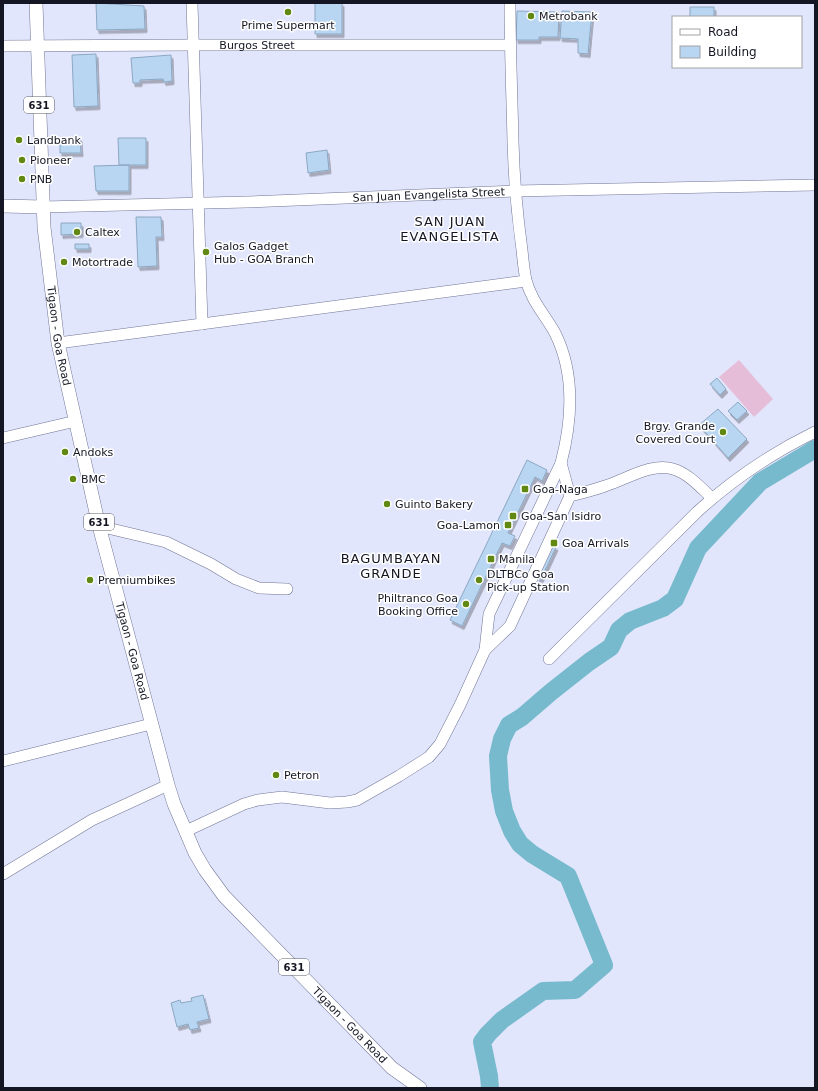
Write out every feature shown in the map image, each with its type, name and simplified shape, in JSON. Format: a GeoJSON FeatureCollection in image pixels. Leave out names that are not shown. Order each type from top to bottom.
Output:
{"type":"FeatureCollection","features":[{"type":"Feature","properties":{"kind":"main road","name":"Tigaon - Goa Road"},"geometry":{"type":"LineString","coordinates":[[36,3],[43,207],[58,343],[99,526],[168,785],[198,858],[224,896],[392,1068],[420,1088]]}},
{"type":"Feature","properties":{"kind":"main road"},"geometry":{"type":"LineString","coordinates":[[3,206],[43,207]]}},
{"type":"Feature","properties":{"kind":"street"},"geometry":{"type":"LineString","coordinates":[[192,3],[202,324]]}},
{"type":"Feature","properties":{"kind":"street"},"geometry":{"type":"LineString","coordinates":[[186,831],[244,804],[258,800],[282,797],[330,803],[347,802],[362,797],[429,757],[440,744],[485,650],[489,614],[561,463],[566,442],[569,416],[569,390],[566,367],[558,339],[535,303],[526,281],[515,192],[510,3]]}},
{"type":"Feature","properties":{"kind":"street","name":"Burgos Street"},"geometry":{"type":"LineString","coordinates":[[3,46],[193,44],[510,45]]}},
{"type":"Feature","properties":{"kind":"street","name":"San Juan Evangelista Street"},"geometry":{"type":"LineString","coordinates":[[43,207],[515,192],[815,185]]}},
{"type":"Feature","properties":{"kind":"street"},"geometry":{"type":"LineString","coordinates":[[58,343],[526,281]]}},
{"type":"Feature","properties":{"kind":"street"},"geometry":{"type":"LineString","coordinates":[[3,438],[76,421]]}},
{"type":"Feature","properties":{"kind":"street"},"geometry":{"type":"LineString","coordinates":[[550,659],[712,498],[775,454],[815,432]]}},
{"type":"Feature","properties":{"kind":"street"},"geometry":{"type":"LineString","coordinates":[[485,650],[510,626],[570,496],[561,463]]}},
{"type":"Feature","properties":{"kind":"street"},"geometry":{"type":"LineString","coordinates":[[570,496],[605,487],[646,471],[665,467],[674,469],[686,476],[712,498]]}},
{"type":"Feature","properties":{"kind":"street"},"geometry":{"type":"LineString","coordinates":[[99,526],[166,542],[211,564],[236,579],[259,588],[287,589]]}},
{"type":"Feature","properties":{"kind":"street"},"geometry":{"type":"LineString","coordinates":[[3,761],[151,724]]}},
{"type":"Feature","properties":{"kind":"street"},"geometry":{"type":"LineString","coordinates":[[3,874],[92,820],[168,785]]}},
{"type":"Feature","properties":{"kind":"shaded area"},"geometry":{"type":"Polygon","coordinates":[[[739,360],[773,399],[754,417],[719,377],[739,360]]]}},
{"type":"Feature","properties":{"kind":"building"},"geometry":{"type":"Polygon","coordinates":[[[96,3],[144,6],[145,29],[97,30],[96,3]]]}},
{"type":"Feature","properties":{"kind":"building"},"geometry":{"type":"Polygon","coordinates":[[[315,3],[342,3],[342,34],[315,34],[315,3]]]}},
{"type":"Feature","properties":{"kind":"building"},"geometry":{"type":"Polygon","coordinates":[[[690,7],[714,7],[714,16],[690,16],[690,7]]]}},
{"type":"Feature","properties":{"kind":"building"},"geometry":{"type":"Polygon","coordinates":[[[517,11],[559,12],[558,37],[539,37],[539,40],[516,40],[517,11]]]}},
{"type":"Feature","properties":{"kind":"building"},"geometry":{"type":"Polygon","coordinates":[[[562,11],[592,12],[588,54],[578,53],[578,39],[560,38],[562,11]]]}},
{"type":"Feature","properties":{"kind":"building"},"geometry":{"type":"Polygon","coordinates":[[[96,54],[98,106],[74,107],[72,55],[96,54]]]}},
{"type":"Feature","properties":{"kind":"building"},"geometry":{"type":"Polygon","coordinates":[[[171,55],[172,81],[164,82],[163,79],[140,80],[140,83],[133,83],[131,58],[171,55]]]}},
{"type":"Feature","properties":{"kind":"building"},"geometry":{"type":"Polygon","coordinates":[[[80,138],[81,153],[60,153],[60,139],[80,138]]]}},
{"type":"Feature","properties":{"kind":"building"},"geometry":{"type":"Polygon","coordinates":[[[118,138],[146,138],[146,165],[119,165],[118,138]]]}},
{"type":"Feature","properties":{"kind":"building"},"geometry":{"type":"Polygon","coordinates":[[[327,150],[329,170],[308,173],[306,153],[327,150]]]}},
{"type":"Feature","properties":{"kind":"building"},"geometry":{"type":"Polygon","coordinates":[[[129,165],[129,191],[96,191],[94,166],[129,165]]]}},
{"type":"Feature","properties":{"kind":"building"},"geometry":{"type":"Polygon","coordinates":[[[136,217],[161,217],[162,237],[156,237],[157,266],[138,267],[136,217]]]}},
{"type":"Feature","properties":{"kind":"building"},"geometry":{"type":"Polygon","coordinates":[[[61,223],[81,223],[81,234],[61,235],[61,223]]]}},
{"type":"Feature","properties":{"kind":"building"},"geometry":{"type":"Polygon","coordinates":[[[75,244],[89,244],[89,249],[75,249],[75,244]]]}},
{"type":"Feature","properties":{"kind":"building"},"geometry":{"type":"Polygon","coordinates":[[[717,378],[726,389],[720,395],[710,384],[717,378]]]}},
{"type":"Feature","properties":{"kind":"building"},"geometry":{"type":"Polygon","coordinates":[[[738,402],[747,411],[737,420],[728,411],[738,402]]]}},
{"type":"Feature","properties":{"kind":"building","name":"Brgy. Grande Covered Court"},"geometry":{"type":"Polygon","coordinates":[[[718,409],[747,439],[728,458],[699,425],[718,409]]]}},
{"type":"Feature","properties":{"kind":"building"},"geometry":{"type":"Polygon","coordinates":[[[527,460],[547,470],[542,481],[535,477],[508,533],[515,536],[510,546],[502,543],[462,626],[450,620],[527,460]]]}},
{"type":"Feature","properties":{"kind":"building"},"geometry":{"type":"Polygon","coordinates":[[[552,545],[556,547],[541,579],[537,578],[552,545]]]}},
{"type":"Feature","properties":{"kind":"building"},"geometry":{"type":"Polygon","coordinates":[[[203,995],[209,1019],[197,1022],[199,1028],[190,1030],[188,1024],[177,1027],[171,1003],[180,1000],[181,1003],[192,1001],[191,998],[203,995]]]}},
{"type":"Feature","properties":{"kind":"waterway"},"geometry":{"type":"LineString","coordinates":[[490,1088],[482,1042],[488,1034],[502,1020],[543,991],[575,990],[604,965],[568,876],[532,854],[520,844],[512,831],[504,811],[500,790],[498,756],[502,739],[509,725],[522,717],[589,662],[611,647],[619,630],[630,621],[663,608],[675,599],[698,548],[760,482],[815,449]]}},
{"type":"Feature","properties":{"kind":"place","name":"Prime Supermart"},"geometry":{"type":"Point","coordinates":[288,12]}},
{"type":"Feature","properties":{"kind":"place","name":"Metrobank"},"geometry":{"type":"Point","coordinates":[531,16]}},
{"type":"Feature","properties":{"kind":"place","name":"Landbank"},"geometry":{"type":"Point","coordinates":[19,140]}},
{"type":"Feature","properties":{"kind":"place","name":"Pioneer"},"geometry":{"type":"Point","coordinates":[22,160]}},
{"type":"Feature","properties":{"kind":"place","name":"PNB"},"geometry":{"type":"Point","coordinates":[22,179]}},
{"type":"Feature","properties":{"kind":"place","name":"Caltex"},"geometry":{"type":"Point","coordinates":[77,232]}},
{"type":"Feature","properties":{"kind":"place","name":"Galos Gadget Hub - GOA Branch"},"geometry":{"type":"Point","coordinates":[206,252]}},
{"type":"Feature","properties":{"kind":"place","name":"Motortrade"},"geometry":{"type":"Point","coordinates":[64,262]}},
{"type":"Feature","properties":{"kind":"place","name":"Brgy. Grande Covered Court"},"geometry":{"type":"Point","coordinates":[723,432]}},
{"type":"Feature","properties":{"kind":"place","name":"Andoks"},"geometry":{"type":"Point","coordinates":[65,452]}},
{"type":"Feature","properties":{"kind":"place","name":"BMC"},"geometry":{"type":"Point","coordinates":[73,479]}},
{"type":"Feature","properties":{"kind":"place","name":"Goa-Naga"},"geometry":{"type":"Point","coordinates":[525,489]}},
{"type":"Feature","properties":{"kind":"place","name":"Guinto Bakery"},"geometry":{"type":"Point","coordinates":[387,504]}},
{"type":"Feature","properties":{"kind":"place","name":"Goa-San Isidro"},"geometry":{"type":"Point","coordinates":[513,516]}},
{"type":"Feature","properties":{"kind":"place","name":"Goa-Lamon"},"geometry":{"type":"Point","coordinates":[508,525]}},
{"type":"Feature","properties":{"kind":"place","name":"Goa Arrivals"},"geometry":{"type":"Point","coordinates":[554,543]}},
{"type":"Feature","properties":{"kind":"place","name":"Manila"},"geometry":{"type":"Point","coordinates":[491,559]}},
{"type":"Feature","properties":{"kind":"place","name":"Premiumbikes"},"geometry":{"type":"Point","coordinates":[90,580]}},
{"type":"Feature","properties":{"kind":"place","name":"DLTBCo Goa Pick-up Station"},"geometry":{"type":"Point","coordinates":[479,580]}},
{"type":"Feature","properties":{"kind":"place","name":"Philtranco Goa Booking Office"},"geometry":{"type":"Point","coordinates":[466,604]}},
{"type":"Feature","properties":{"kind":"place","name":"Petron"},"geometry":{"type":"Point","coordinates":[276,775]}},
{"type":"Feature","properties":{"kind":"district","name":"SAN JUAN EVANGELISTA"},"geometry":{"type":"Point","coordinates":[450,228]}},
{"type":"Feature","properties":{"kind":"district","name":"BAGUMBAYAN GRANDE"},"geometry":{"type":"Point","coordinates":[391,566]}}]}
